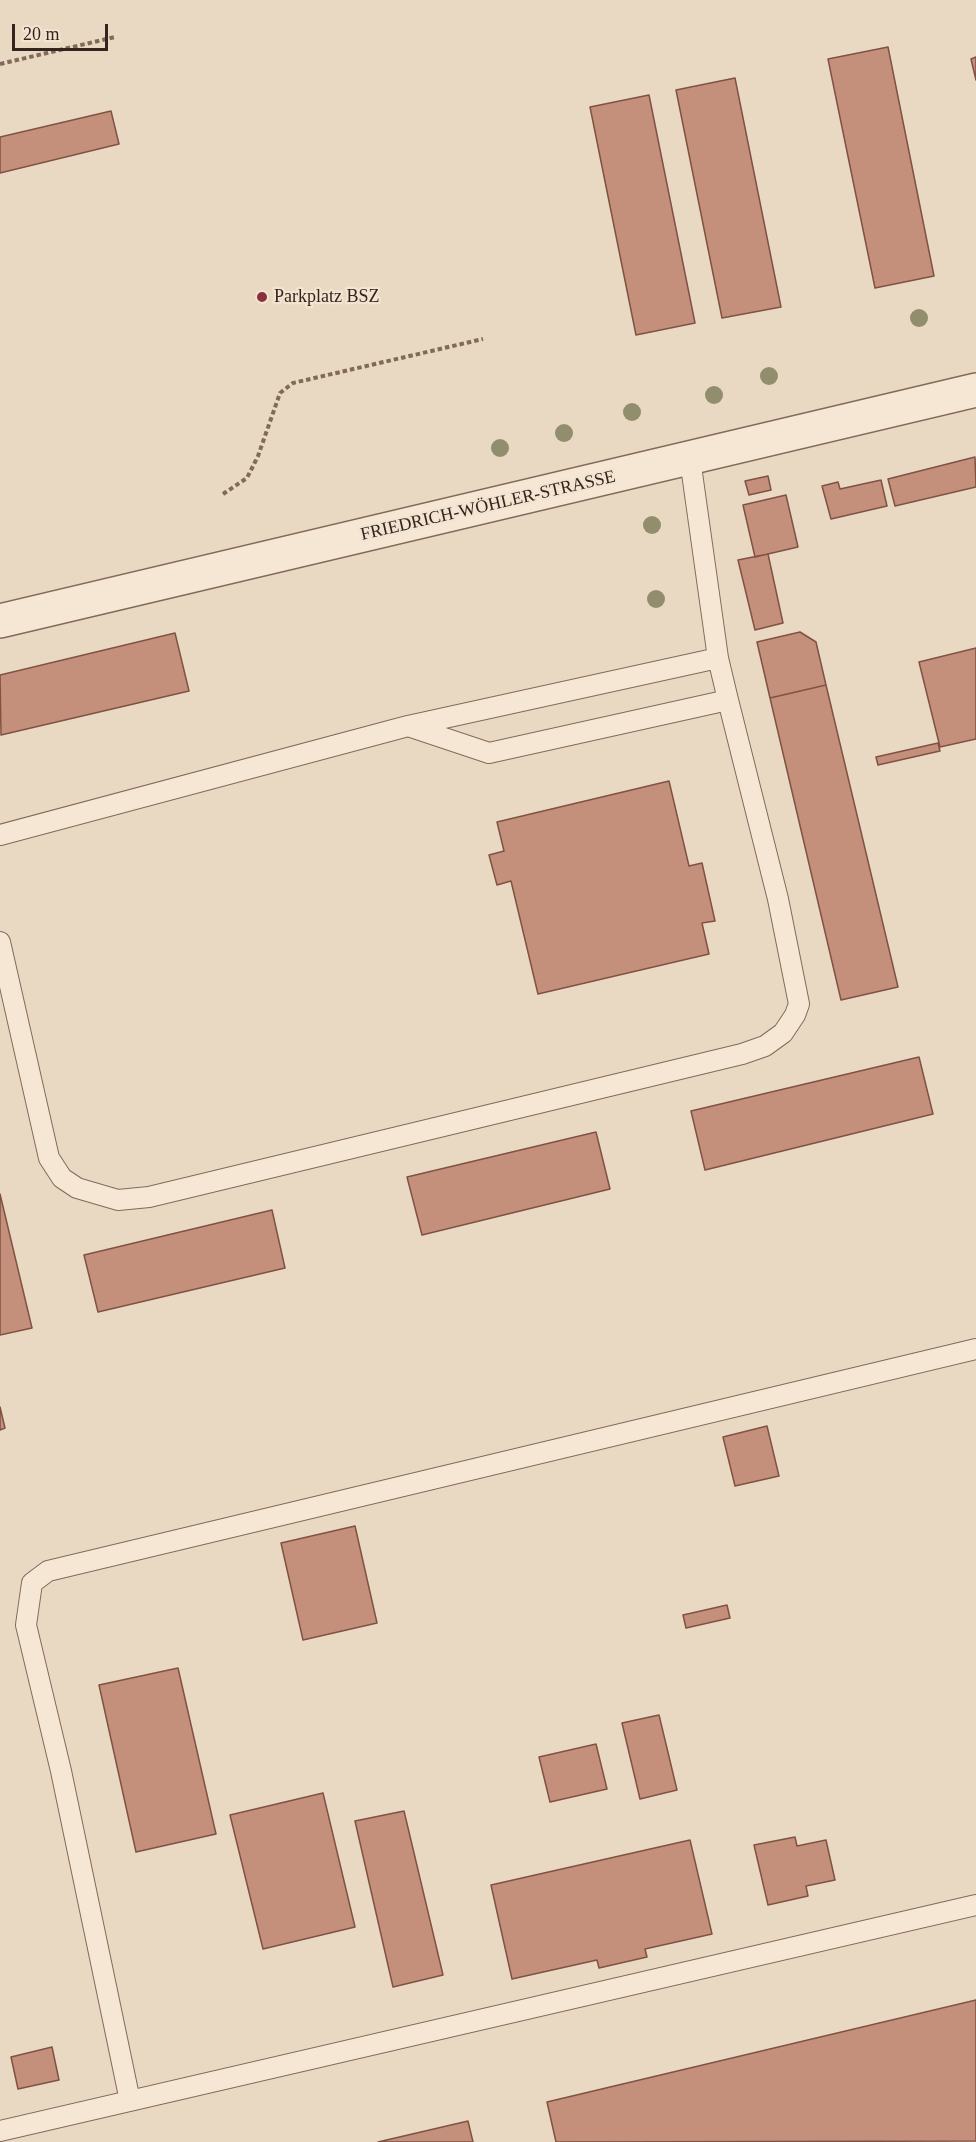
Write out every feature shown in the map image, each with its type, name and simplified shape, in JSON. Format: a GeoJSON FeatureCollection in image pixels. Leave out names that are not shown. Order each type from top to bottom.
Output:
{"type":"FeatureCollection","features":[{"type":"Feature","properties":{"kind":"street","name":"FRIEDRICH-WÖHLER-STRASSE"},"geometry":{"type":"LineString","coordinates":[[0,621],[976,390]]}},
{"type":"Feature","properties":{"kind":"lane"},"geometry":{"type":"LineString","coordinates":[[0,942],[49,1158],[62,1178],[77,1188],[118,1200],[149,1197],[765,1046],[783,1033],[799,1004],[778,899],[718,658],[690,459]]}},
{"type":"Feature","properties":{"kind":"lane"},"geometry":{"type":"LineString","coordinates":[[0,835],[408,726],[718,658]]}},
{"type":"Feature","properties":{"kind":"lane"},"geometry":{"type":"LineString","coordinates":[[408,726],[489,753],[728,700]]}},
{"type":"Feature","properties":{"kind":"lane"},"geometry":{"type":"LineString","coordinates":[[130,2101],[61,1771],[26,1625],[32,1583],[48,1571],[976,1349]]}},
{"type":"Feature","properties":{"kind":"lane"},"geometry":{"type":"LineString","coordinates":[[0,2131],[976,1905]]}},
{"type":"Feature","properties":{"kind":"path"},"geometry":{"type":"LineString","coordinates":[[0,64],[116,37]]}},
{"type":"Feature","properties":{"kind":"path"},"geometry":{"type":"LineString","coordinates":[[223,494],[247,478],[258,456],[280,393],[292,383],[483,339]]}},
{"type":"Feature","properties":{"kind":"building"},"geometry":{"type":"Polygon","coordinates":[[[888,47],[934,276],[875,288],[828,59],[888,47]]]}},
{"type":"Feature","properties":{"kind":"building"},"geometry":{"type":"Polygon","coordinates":[[[976,57],[976,80],[971,59],[976,57]]]}},
{"type":"Feature","properties":{"kind":"building"},"geometry":{"type":"Polygon","coordinates":[[[735,78],[781,307],[722,318],[676,90],[735,78]]]}},
{"type":"Feature","properties":{"kind":"building"},"geometry":{"type":"Polygon","coordinates":[[[649,95],[695,323],[636,335],[590,107],[649,95]]]}},
{"type":"Feature","properties":{"kind":"building"},"geometry":{"type":"Polygon","coordinates":[[[111,111],[119,144],[0,173],[0,137],[111,111]]]}},
{"type":"Feature","properties":{"kind":"building"},"geometry":{"type":"Polygon","coordinates":[[[975,457],[976,487],[895,506],[888,479],[975,457]]]}},
{"type":"Feature","properties":{"kind":"building"},"geometry":{"type":"Polygon","coordinates":[[[768,476],[771,490],[749,495],[745,481],[768,476]]]}},
{"type":"Feature","properties":{"kind":"building"},"geometry":{"type":"Polygon","coordinates":[[[881,480],[887,506],[831,519],[822,486],[838,482],[840,489],[881,480]]]}},
{"type":"Feature","properties":{"kind":"building"},"geometry":{"type":"Polygon","coordinates":[[[786,495],[798,547],[755,557],[743,505],[786,495]]]}},
{"type":"Feature","properties":{"kind":"building"},"geometry":{"type":"Polygon","coordinates":[[[768,554],[783,623],[755,630],[738,560],[768,554]]]}},
{"type":"Feature","properties":{"kind":"building"},"geometry":{"type":"Polygon","coordinates":[[[800,632],[816,642],[826,685],[770,698],[757,642],[800,632]]]}},
{"type":"Feature","properties":{"kind":"building"},"geometry":{"type":"Polygon","coordinates":[[[175,633],[189,691],[1,735],[0,675],[175,633]]]}},
{"type":"Feature","properties":{"kind":"building"},"geometry":{"type":"Polygon","coordinates":[[[976,648],[976,739],[940,747],[919,662],[976,648]]]}},
{"type":"Feature","properties":{"kind":"building"},"geometry":{"type":"Polygon","coordinates":[[[826,685],[898,987],[841,1000],[770,698],[826,685]]]}},
{"type":"Feature","properties":{"kind":"building"},"geometry":{"type":"Polygon","coordinates":[[[938,743],[940,751],[878,765],[876,757],[938,743]]]}},
{"type":"Feature","properties":{"kind":"building"},"geometry":{"type":"Polygon","coordinates":[[[669,781],[689,866],[702,863],[715,921],[702,923],[709,954],[538,994],[511,881],[497,885],[489,855],[504,851],[497,822],[669,781]]]}},
{"type":"Feature","properties":{"kind":"building"},"geometry":{"type":"Polygon","coordinates":[[[919,1057],[933,1114],[705,1170],[691,1111],[919,1057]]]}},
{"type":"Feature","properties":{"kind":"building"},"geometry":{"type":"Polygon","coordinates":[[[596,1132],[610,1189],[422,1235],[407,1177],[596,1132]]]}},
{"type":"Feature","properties":{"kind":"building"},"geometry":{"type":"Polygon","coordinates":[[[0,1194],[32,1328],[0,1335],[0,1194]]]}},
{"type":"Feature","properties":{"kind":"building"},"geometry":{"type":"Polygon","coordinates":[[[272,1210],[285,1268],[98,1312],[84,1255],[272,1210]]]}},
{"type":"Feature","properties":{"kind":"building"},"geometry":{"type":"Polygon","coordinates":[[[0,1407],[5,1428],[0,1430],[0,1407]]]}},
{"type":"Feature","properties":{"kind":"building"},"geometry":{"type":"Polygon","coordinates":[[[767,1426],[779,1476],[735,1486],[723,1437],[767,1426]]]}},
{"type":"Feature","properties":{"kind":"building"},"geometry":{"type":"Polygon","coordinates":[[[355,1526],[377,1623],[303,1640],[281,1543],[355,1526]]]}},
{"type":"Feature","properties":{"kind":"building"},"geometry":{"type":"Polygon","coordinates":[[[727,1605],[730,1618],[686,1628],[683,1615],[727,1605]]]}},
{"type":"Feature","properties":{"kind":"building"},"geometry":{"type":"Polygon","coordinates":[[[178,1668],[216,1834],[136,1852],[99,1685],[178,1668]]]}},
{"type":"Feature","properties":{"kind":"building"},"geometry":{"type":"Polygon","coordinates":[[[659,1715],[677,1790],[640,1799],[622,1723],[659,1715]]]}},
{"type":"Feature","properties":{"kind":"building"},"geometry":{"type":"Polygon","coordinates":[[[596,1744],[607,1789],[550,1802],[539,1757],[596,1744]]]}},
{"type":"Feature","properties":{"kind":"building"},"geometry":{"type":"Polygon","coordinates":[[[323,1793],[355,1927],[263,1949],[230,1815],[323,1793]]]}},
{"type":"Feature","properties":{"kind":"building"},"geometry":{"type":"Polygon","coordinates":[[[404,1811],[443,1975],[393,1987],[355,1821],[404,1811]]]}},
{"type":"Feature","properties":{"kind":"building"},"geometry":{"type":"Polygon","coordinates":[[[795,1837],[797,1846],[826,1840],[835,1880],[806,1886],[808,1896],[768,1905],[754,1845],[795,1837]]]}},
{"type":"Feature","properties":{"kind":"building"},"geometry":{"type":"Polygon","coordinates":[[[690,1840],[712,1934],[645,1949],[647,1957],[599,1968],[597,1960],[512,1979],[491,1885],[690,1840]]]}},
{"type":"Feature","properties":{"kind":"building"},"geometry":{"type":"Polygon","coordinates":[[[976,2000],[976,2141],[556,2142],[547,2102],[976,2000]]]}},
{"type":"Feature","properties":{"kind":"building"},"geometry":{"type":"Polygon","coordinates":[[[52,2047],[59,2080],[18,2089],[11,2057],[52,2047]]]}},
{"type":"Feature","properties":{"kind":"building"},"geometry":{"type":"Polygon","coordinates":[[[468,2121],[473,2142],[378,2142],[468,2121]]]}},
{"type":"Feature","properties":{"kind":"place","name":"Parkplatz BSZ"},"geometry":{"type":"Point","coordinates":[262,297]}}]}
